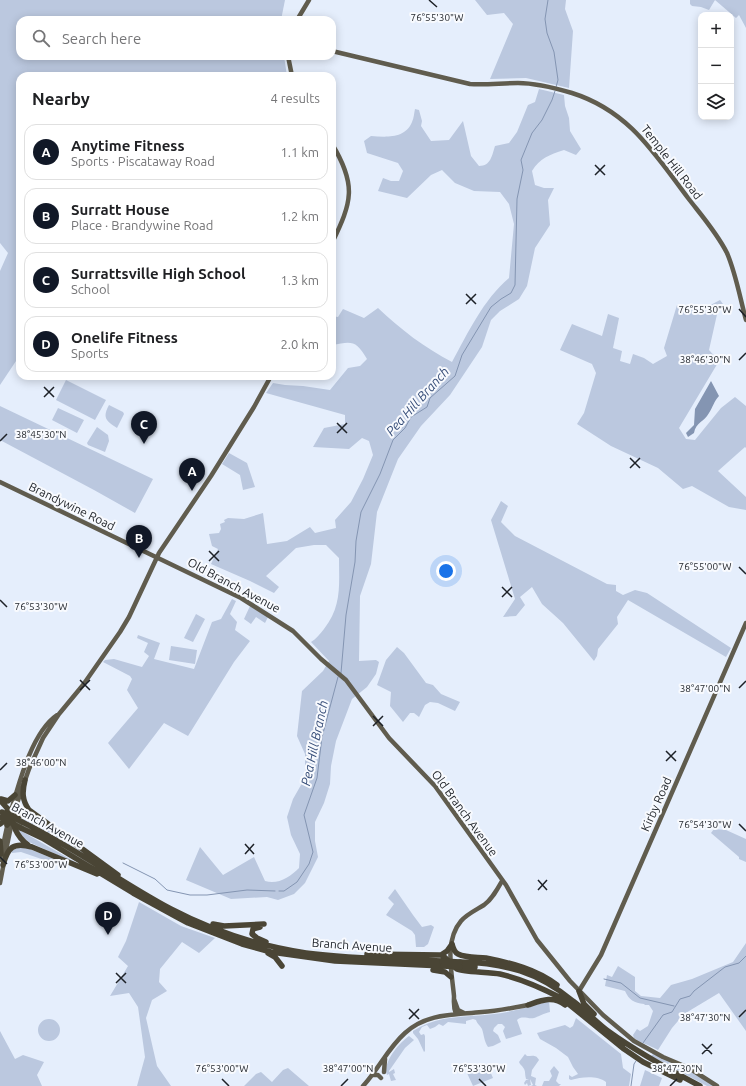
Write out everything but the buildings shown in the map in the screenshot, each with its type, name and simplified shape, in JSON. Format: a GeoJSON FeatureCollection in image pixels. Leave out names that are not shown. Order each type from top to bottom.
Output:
{"type":"FeatureCollection","features":[{"type":"Feature","properties":{"kind":"highway"},"geometry":{"type":"LineString","coordinates":[[25,780],[22,790],[24,802],[29,810],[144,893]]}},
{"type":"Feature","properties":{"kind":"highway"},"geometry":{"type":"LineString","coordinates":[[0,800],[8,801],[16,795]]}},
{"type":"Feature","properties":{"kind":"highway"},"geometry":{"type":"LineString","coordinates":[[0,800],[7,808],[17,834],[32,847]]}},
{"type":"Feature","properties":{"kind":"highway","name":"Branch Avenue"},"geometry":{"type":"LineString","coordinates":[[1,815],[64,845],[104,870],[190,918],[252,941],[305,953],[460,964],[516,974],[536,982],[552,991],[606,1035],[636,1057],[691,1086]]}},
{"type":"Feature","properties":{"kind":"highway"},"geometry":{"type":"LineString","coordinates":[[0,824],[10,818],[28,815],[43,821]]}},
{"type":"Feature","properties":{"kind":"highway","name":"Branch Avenue"},"geometry":{"type":"LineString","coordinates":[[21,825],[133,893],[188,923],[232,940],[271,952],[327,960],[353,962],[441,963]]}},
{"type":"Feature","properties":{"kind":"highway"},"geometry":{"type":"LineString","coordinates":[[0,841],[1,860]]}},
{"type":"Feature","properties":{"kind":"highway"},"geometry":{"type":"LineString","coordinates":[[1,860],[13,847],[22,844],[98,875],[133,893]]}},
{"type":"Feature","properties":{"kind":"highway"},"geometry":{"type":"LineString","coordinates":[[190,918],[218,926],[263,925],[256,927],[252,931],[252,934],[257,938],[279,948]]}},
{"type":"Feature","properties":{"kind":"highway"},"geometry":{"type":"LineString","coordinates":[[452,944],[455,951],[463,956]]}},
{"type":"Feature","properties":{"kind":"highway"},"geometry":{"type":"LineString","coordinates":[[441,963],[452,944]]}},
{"type":"Feature","properties":{"kind":"highway"},"geometry":{"type":"LineString","coordinates":[[252,946],[270,953],[282,966],[286,957],[298,955]]}},
{"type":"Feature","properties":{"kind":"highway"},"geometry":{"type":"LineString","coordinates":[[441,963],[445,969],[456,958],[463,956],[498,960],[529,969],[558,985],[586,1012]]}},
{"type":"Feature","properties":{"kind":"highway"},"geometry":{"type":"LineString","coordinates":[[441,963],[446,958],[457,969],[462,971],[485,972],[513,977],[528,982],[561,998]]}},
{"type":"Feature","properties":{"kind":"highway"},"geometry":{"type":"LineString","coordinates":[[441,963],[445,972],[451,977]]}},
{"type":"Feature","properties":{"kind":"highway","name":"Branch Avenue"},"geometry":{"type":"LineString","coordinates":[[460,964],[483,963],[504,966],[526,973],[551,985],[608,1031],[662,1066],[700,1086]]}},
{"type":"Feature","properties":{"kind":"highway"},"geometry":{"type":"LineString","coordinates":[[579,991],[584,1004],[590,1011],[627,1043]]}},
{"type":"Feature","properties":{"kind":"highway"},"geometry":{"type":"LineString","coordinates":[[528,1005],[549,999],[562,1002],[601,1035],[636,1057]]}},
{"type":"Feature","properties":{"kind":"main road"},"geometry":{"type":"LineString","coordinates":[[299,16],[309,0]]}},
{"type":"Feature","properties":{"kind":"main road","name":"Temple Hill Road"},"geometry":{"type":"LineString","coordinates":[[336,52],[470,84],[485,85],[516,83],[536,85],[572,93],[610,111],[626,122],[640,136],[720,240],[731,263],[746,320]]}},
{"type":"Feature","properties":{"kind":"main road"},"geometry":{"type":"LineString","coordinates":[[289,60],[291,72]]}},
{"type":"Feature","properties":{"kind":"main road"},"geometry":{"type":"LineString","coordinates":[[336,151],[345,168],[350,192],[346,214],[336,235]]}},
{"type":"Feature","properties":{"kind":"main road"},"geometry":{"type":"LineString","coordinates":[[25,780],[25,767],[59,714],[85,682],[123,628],[157,558],[170,535],[207,483],[269,380]]}},
{"type":"Feature","properties":{"kind":"main road","name":"Brandywine Road"},"geometry":{"type":"LineString","coordinates":[[0,482],[157,558]]}},
{"type":"Feature","properties":{"kind":"main road","name":"Old Branch Avenue"},"geometry":{"type":"LineString","coordinates":[[157,558],[241,598],[280,622],[293,631],[321,659],[342,677],[350,685],[387,735],[435,786],[508,890],[536,940],[579,991],[606,1018],[634,1041],[690,1068],[717,1086]]}},
{"type":"Feature","properties":{"kind":"main road","name":"Kirby Road"},"geometry":{"type":"LineString","coordinates":[[579,991],[601,955],[746,623]]}},
{"type":"Feature","properties":{"kind":"main road"},"geometry":{"type":"LineString","coordinates":[[0,879],[1,860],[10,818],[25,767],[43,730],[53,718],[59,714]]}},
{"type":"Feature","properties":{"kind":"main road"},"geometry":{"type":"LineString","coordinates":[[1,860],[10,818],[37,749]]}},
{"type":"Feature","properties":{"kind":"main road"},"geometry":{"type":"LineString","coordinates":[[456,1010],[451,977],[452,944],[455,931],[460,922],[488,902],[502,881]]}},
{"type":"Feature","properties":{"kind":"main road"},"geometry":{"type":"LineString","coordinates":[[497,890],[504,887],[508,890]]}},
{"type":"Feature","properties":{"kind":"main road"},"geometry":{"type":"LineString","coordinates":[[363,1086],[402,1036],[413,1027],[435,1016],[446,1015],[456,1010],[465,1013],[499,1010],[528,1005]]}},
{"type":"Feature","properties":{"kind":"main road"},"geometry":{"type":"LineString","coordinates":[[384,1072],[385,1057]]}},
{"type":"Feature","properties":{"kind":"main road"},"geometry":{"type":"LineString","coordinates":[[372,1075],[378,1075],[381,1078]]}},
{"type":"Feature","properties":{"kind":"shaded area"},"geometry":{"type":"Polygon","coordinates":[[[0,0],[285,0],[282,16],[16,16],[16,60],[285,60],[286,72],[16,72],[16,361],[0,385],[0,271],[8,253],[0,243],[0,0]]]}},
{"type":"Feature","properties":{"kind":"shaded area"},"geometry":{"type":"Polygon","coordinates":[[[475,0],[566,0],[565,9],[573,31],[569,88],[526,78],[490,79],[513,24],[504,13],[487,15],[475,0]]]}},
{"type":"Feature","properties":{"kind":"shaded area"},"geometry":{"type":"Polygon","coordinates":[[[690,0],[715,0],[709,10],[692,6],[690,4],[690,0]]]}},
{"type":"Feature","properties":{"kind":"shaded area"},"geometry":{"type":"Polygon","coordinates":[[[715,0],[746,0],[746,28],[739,15],[736,18],[734,16],[734,12],[729,12],[715,0]]]}},
{"type":"Feature","properties":{"kind":"shaded area"},"geometry":{"type":"Polygon","coordinates":[[[539,89],[564,95],[570,131],[581,149],[576,155],[564,150],[549,155],[538,163],[532,171],[535,185],[544,188],[554,188],[548,200],[550,225],[535,248],[527,286],[519,299],[500,311],[491,320],[482,347],[450,395],[421,426],[398,459],[377,512],[371,564],[360,596],[359,661],[376,660],[379,662],[376,674],[367,687],[352,699],[336,741],[331,766],[330,784],[324,803],[315,822],[315,841],[318,857],[305,883],[294,894],[278,900],[267,897],[231,899],[186,880],[200,847],[223,875],[254,857],[265,881],[279,881],[292,874],[299,868],[300,854],[291,835],[287,817],[293,799],[305,778],[305,754],[297,736],[302,691],[323,671],[329,661],[311,642],[324,629],[337,604],[339,558],[326,545],[296,548],[266,576],[279,587],[274,593],[211,564],[218,549],[212,546],[209,534],[219,533],[221,529],[220,524],[225,522],[224,520],[228,518],[244,519],[263,513],[267,544],[287,541],[310,527],[315,533],[336,528],[335,520],[351,502],[373,455],[369,441],[362,438],[349,449],[313,447],[324,428],[345,424],[345,415],[266,393],[273,383],[330,390],[348,368],[360,366],[367,359],[360,348],[353,343],[336,344],[336,317],[338,317],[343,309],[364,318],[378,308],[413,338],[452,362],[470,328],[491,296],[509,278],[514,224],[509,204],[500,192],[474,191],[455,183],[442,170],[431,175],[407,198],[378,191],[383,178],[391,181],[399,181],[403,171],[398,163],[367,153],[364,141],[371,136],[394,136],[405,132],[412,122],[415,109],[419,110],[422,121],[421,126],[431,141],[449,140],[463,121],[471,156],[479,166],[483,166],[489,162],[495,146],[509,143],[517,132],[528,105],[535,102],[539,89]]]}},
{"type":"Feature","properties":{"kind":"shaded area"},"geometry":{"type":"Polygon","coordinates":[[[720,300],[723,304],[718,310],[709,350],[719,361],[679,428],[686,439],[695,440],[721,408],[735,397],[746,406],[746,448],[745,447],[718,471],[746,497],[746,510],[729,507],[692,486],[683,489],[658,468],[611,446],[577,424],[584,413],[596,373],[592,364],[560,350],[572,324],[602,336],[608,314],[619,318],[613,348],[622,351],[620,361],[630,364],[633,354],[644,358],[653,364],[667,356],[664,348],[677,305],[701,310],[720,300]]]}},
{"type":"Feature","properties":{"kind":"shaded area"},"geometry":{"type":"Polygon","coordinates":[[[66,380],[106,400],[95,420],[56,400],[66,380]]]}},
{"type":"Feature","properties":{"kind":"shaded area"},"geometry":{"type":"Polygon","coordinates":[[[711,381],[719,396],[707,416],[696,426],[694,433],[688,437],[686,433],[694,425],[695,409],[711,381]]]}},
{"type":"Feature","properties":{"kind":"shaded area"},"geometry":{"type":"Polygon","coordinates":[[[109,405],[123,412],[124,414],[117,428],[106,419],[106,413],[109,405]]]}},
{"type":"Feature","properties":{"kind":"shaded area"},"geometry":{"type":"Polygon","coordinates":[[[0,406],[153,479],[135,513],[0,440],[0,406]]]}},
{"type":"Feature","properties":{"kind":"shaded area"},"geometry":{"type":"Polygon","coordinates":[[[58,408],[84,420],[77,433],[52,420],[58,408]]]}},
{"type":"Feature","properties":{"kind":"shaded area"},"geometry":{"type":"Polygon","coordinates":[[[97,427],[108,435],[109,441],[105,452],[88,445],[87,443],[97,427]]]}},
{"type":"Feature","properties":{"kind":"shaded area"},"geometry":{"type":"Polygon","coordinates":[[[229,453],[247,463],[255,487],[243,490],[240,475],[222,464],[229,453]]]}},
{"type":"Feature","properties":{"kind":"shaded area"},"geometry":{"type":"Polygon","coordinates":[[[501,501],[508,506],[501,522],[515,536],[607,584],[616,585],[616,591],[623,595],[635,590],[647,593],[731,648],[726,657],[628,600],[617,617],[618,624],[598,649],[597,656],[594,661],[563,623],[542,604],[532,587],[520,597],[525,605],[516,616],[503,617],[515,599],[491,520],[501,501]]]}},
{"type":"Feature","properties":{"kind":"shaded area"},"geometry":{"type":"Polygon","coordinates":[[[232,599],[236,601],[230,614],[237,622],[235,630],[250,641],[234,662],[188,736],[164,723],[129,769],[108,743],[138,708],[127,690],[132,679],[130,676],[103,662],[105,660],[114,659],[142,667],[149,656],[144,652],[148,643],[137,638],[138,635],[160,643],[154,659],[194,669],[212,622],[221,619],[232,599]]]}},
{"type":"Feature","properties":{"kind":"shaded area"},"geometry":{"type":"Polygon","coordinates":[[[250,606],[268,617],[265,623],[256,617],[251,624],[244,619],[250,606]]]}},
{"type":"Feature","properties":{"kind":"shaded area"},"geometry":{"type":"Polygon","coordinates":[[[196,614],[205,619],[193,642],[184,638],[196,614]]]}},
{"type":"Feature","properties":{"kind":"shaded area"},"geometry":{"type":"Polygon","coordinates":[[[171,646],[197,650],[195,664],[169,660],[171,646]]]}},
{"type":"Feature","properties":{"kind":"shaded area"},"geometry":{"type":"Polygon","coordinates":[[[397,647],[404,653],[426,683],[433,685],[441,694],[460,702],[455,711],[438,703],[430,702],[425,705],[419,717],[414,713],[410,713],[403,722],[390,706],[391,692],[377,685],[386,660],[397,647]]]}},
{"type":"Feature","properties":{"kind":"shaded area"},"geometry":{"type":"Polygon","coordinates":[[[20,818],[35,818],[86,855],[50,833],[20,818]]]}},
{"type":"Feature","properties":{"kind":"shaded area"},"geometry":{"type":"Polygon","coordinates":[[[16,828],[77,863],[77,864],[29,842],[16,828]]]}},
{"type":"Feature","properties":{"kind":"shaded area"},"geometry":{"type":"Polygon","coordinates":[[[714,829],[726,830],[746,839],[746,862],[739,859],[739,857],[711,833],[714,829]]]}},
{"type":"Feature","properties":{"kind":"shaded area"},"geometry":{"type":"Polygon","coordinates":[[[22,846],[54,859],[59,865],[21,852],[12,853],[11,851],[22,846]]]}},
{"type":"Feature","properties":{"kind":"shaded area"},"geometry":{"type":"Polygon","coordinates":[[[395,889],[422,927],[431,925],[434,927],[428,944],[424,947],[416,947],[415,935],[412,931],[386,915],[394,904],[388,898],[395,889]]]}},
{"type":"Feature","properties":{"kind":"shaded area"},"geometry":{"type":"Polygon","coordinates":[[[139,902],[181,926],[215,938],[199,953],[182,942],[160,969],[159,982],[167,991],[152,1000],[146,1018],[157,1066],[171,1086],[137,1086],[145,1057],[138,1007],[129,993],[110,996],[128,966],[118,957],[126,941],[139,902]]]}},
{"type":"Feature","properties":{"kind":"shaded area"},"geometry":{"type":"Polygon","coordinates":[[[746,943],[746,1031],[719,993],[684,1014],[672,1028],[658,1050],[637,1040],[633,1035],[637,1029],[640,1031],[648,1026],[653,1011],[649,1005],[637,1003],[628,997],[625,991],[605,986],[607,975],[612,977],[618,966],[635,977],[635,991],[641,996],[660,998],[671,985],[692,979],[733,962],[746,943]]]}},
{"type":"Feature","properties":{"kind":"shaded area"},"geometry":{"type":"Polygon","coordinates":[[[549,1001],[550,1012],[534,1018],[523,1017],[517,1020],[522,1034],[506,1039],[503,1031],[505,1027],[502,1024],[498,1024],[493,1031],[498,1035],[501,1042],[493,1046],[488,1047],[482,1029],[476,1020],[473,1019],[466,1021],[466,1024],[448,1022],[443,1026],[439,1024],[430,1029],[427,1025],[422,1027],[419,1032],[421,1035],[424,1034],[425,1036],[424,1052],[418,1039],[413,1033],[413,1031],[423,1026],[443,1019],[501,1013],[522,1009],[549,1001]]]}},
{"type":"Feature","properties":{"kind":"shaded area"},"geometry":{"type":"Polygon","coordinates":[[[576,1018],[621,1054],[623,1068],[631,1074],[629,1086],[606,1086],[606,1082],[598,1078],[584,1077],[571,1080],[569,1079],[569,1075],[572,1077],[578,1074],[568,1057],[540,1039],[537,1033],[565,1025],[570,1028],[573,1026],[576,1018]]]}},
{"type":"Feature","properties":{"kind":"shaded area"},"geometry":{"type":"Polygon","coordinates":[[[49,1019],[57,1022],[60,1030],[57,1038],[49,1041],[41,1038],[38,1030],[41,1022],[49,1019]]]}},
{"type":"Feature","properties":{"kind":"shaded area"},"geometry":{"type":"Polygon","coordinates":[[[0,1031],[15,1059],[23,1055],[44,1062],[37,1075],[42,1086],[0,1086],[0,1031]]]}},
{"type":"Feature","properties":{"kind":"shaded area"},"geometry":{"type":"Polygon","coordinates":[[[409,1036],[414,1040],[405,1048],[389,1071],[394,1069],[395,1073],[393,1074],[396,1080],[391,1081],[386,1070],[389,1059],[396,1048],[409,1036]]]}},
{"type":"Feature","properties":{"kind":"shaded area"},"geometry":{"type":"Polygon","coordinates":[[[525,1054],[527,1056],[535,1056],[539,1060],[532,1070],[531,1076],[536,1078],[535,1085],[537,1086],[531,1086],[533,1085],[530,1079],[531,1085],[528,1086],[527,1083],[525,1085],[524,1083],[529,1079],[526,1079],[524,1070],[519,1062],[525,1054]]]}},
{"type":"Feature","properties":{"kind":"shaded area"},"geometry":{"type":"Polygon","coordinates":[[[653,1054],[689,1070],[714,1086],[707,1086],[651,1056],[653,1054]]]}},
{"type":"Feature","properties":{"kind":"shaded area"},"geometry":{"type":"Polygon","coordinates":[[[487,1064],[493,1078],[473,1086],[467,1073],[487,1064]]]}},
{"type":"Feature","properties":{"kind":"shaded area"},"geometry":{"type":"Polygon","coordinates":[[[554,1066],[559,1072],[556,1081],[561,1084],[559,1086],[542,1086],[544,1081],[549,1081],[552,1076],[550,1071],[554,1066]]]}},
{"type":"Feature","properties":{"kind":"shaded area"},"geometry":{"type":"Polygon","coordinates":[[[288,1068],[309,1086],[244,1086],[256,1074],[261,1072],[272,1082],[283,1070],[288,1068]]]}},
{"type":"Feature","properties":{"kind":"shaded area"},"geometry":{"type":"Polygon","coordinates":[[[645,1070],[662,1078],[659,1086],[640,1086],[645,1070]]]}},
{"type":"Feature","properties":{"kind":"waterway","name":"Pea Hill Branch"},"geometry":{"type":"LineString","coordinates":[[548,0],[545,19],[547,33],[554,52],[558,80],[556,87]]}},
{"type":"Feature","properties":{"kind":"waterway","name":"Pea Hill Branch"},"geometry":{"type":"LineString","coordinates":[[341,673],[346,615],[355,562],[356,541],[361,512],[380,474],[393,440],[405,428],[411,417],[427,407],[430,398],[455,376],[462,355],[491,307],[511,293],[515,285],[517,199],[523,170],[521,160],[532,133],[542,120],[555,91]]}},
{"type":"Feature","properties":{"kind":"waterway","name":"Pea Hill Branch"},"geometry":{"type":"LineString","coordinates":[[279,891],[284,891],[297,882],[309,864],[313,852],[304,815],[317,778],[322,737],[338,677]]}},
{"type":"Feature","properties":{"kind":"waterway","name":"Pea Hill Branch"},"geometry":{"type":"LineString","coordinates":[[123,863],[155,879],[167,890],[190,895],[207,895],[247,890],[275,891]]}},
{"type":"Feature","properties":{"kind":"waterway"},"geometry":{"type":"LineString","coordinates":[[643,1043],[663,1015],[672,1012],[680,999],[690,996],[694,991],[725,967],[739,963],[746,956]]}},
{"type":"Feature","properties":{"kind":"waterway"},"geometry":{"type":"LineString","coordinates":[[604,979],[621,983],[640,998],[674,1006]]}},
{"type":"Feature","properties":{"kind":"waterway"},"geometry":{"type":"LineString","coordinates":[[631,1086],[634,1064],[636,1061]]}},
{"type":"Feature","properties":{"kind":"place","name":"Surrattsville High School"},"geometry":{"type":"Point","coordinates":[144,444]}},
{"type":"Feature","properties":{"kind":"place","name":"Anytime Fitness"},"geometry":{"type":"Point","coordinates":[192,491]}},
{"type":"Feature","properties":{"kind":"place","name":"Surratt House"},"geometry":{"type":"Point","coordinates":[139,558]}},
{"type":"Feature","properties":{"kind":"place","name":"Onelife Fitness"},"geometry":{"type":"Point","coordinates":[108,935]}}]}
